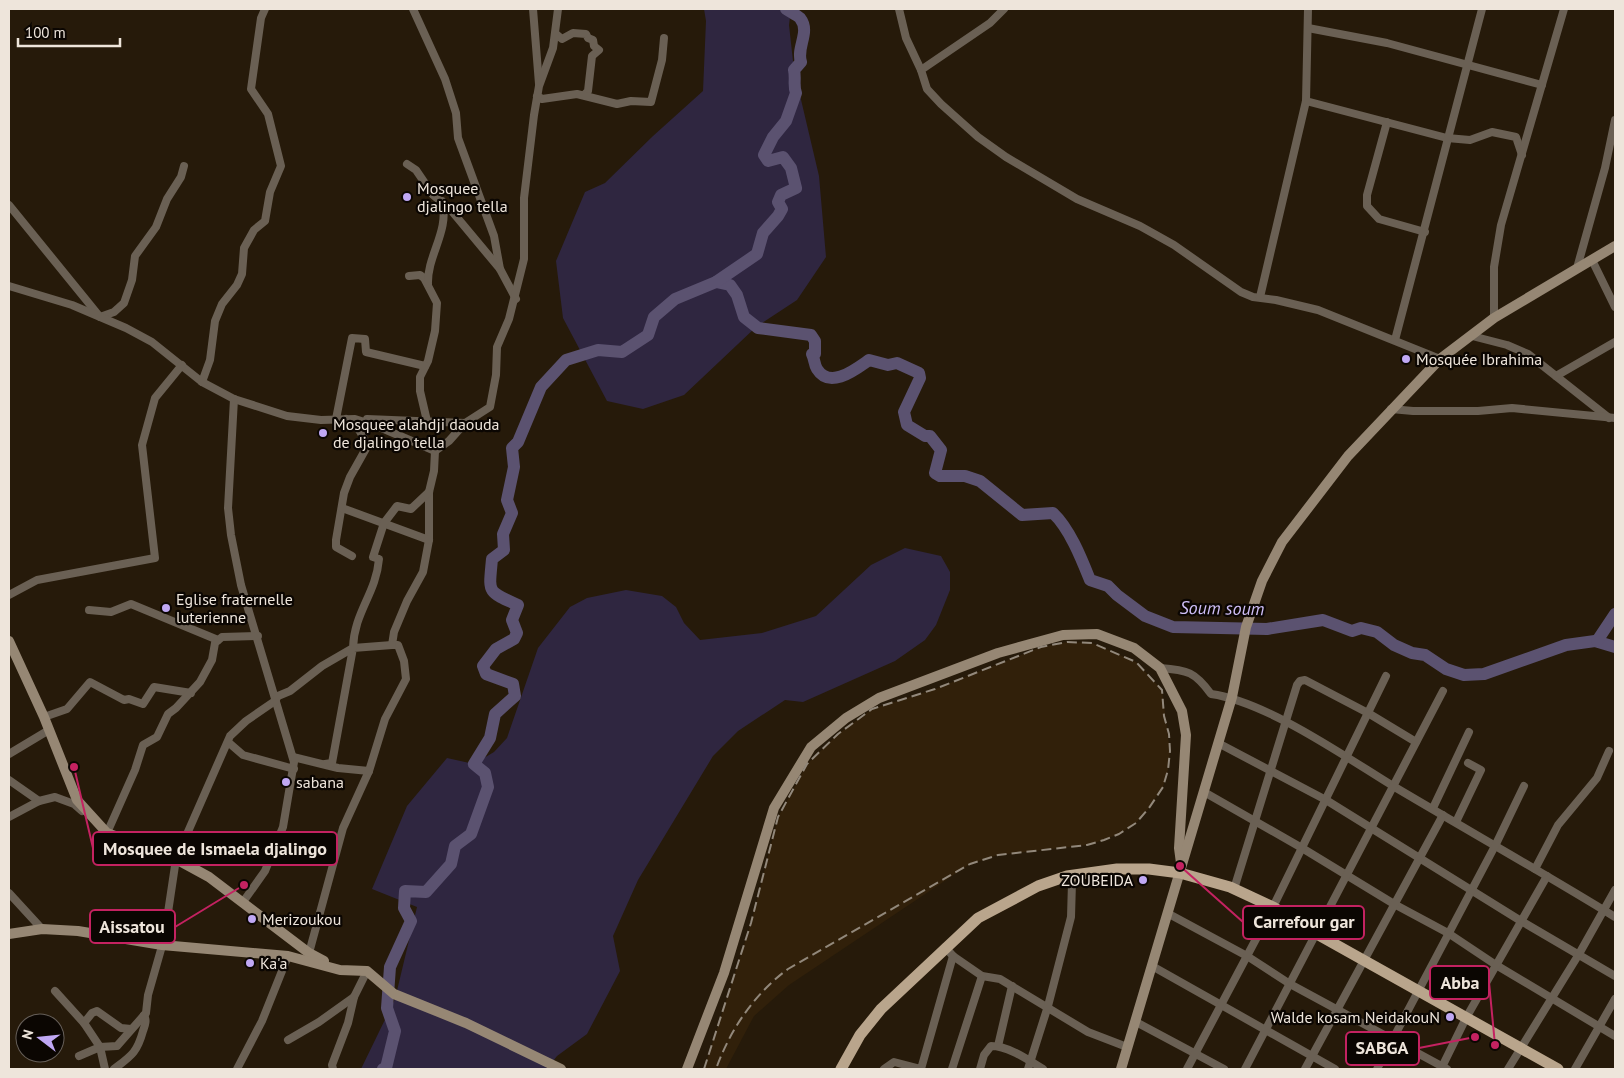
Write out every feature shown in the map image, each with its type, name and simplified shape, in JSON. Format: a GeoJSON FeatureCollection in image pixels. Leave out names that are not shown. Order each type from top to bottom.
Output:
{"type":"FeatureCollection","features":[{"type":"Feature","properties":{"kind":"main road"},"geometry":{"type":"LineString","coordinates":[[841,1069],[860,1035],[881,1008],[949,952],[978,918],[1038,886],[1067,876],[1117,869],[1181,871],[1234,889],[1272,906],[1363,960],[1558,1069]]}},
{"type":"Feature","properties":{"kind":"street"},"geometry":{"type":"LineString","coordinates":[[202,382],[210,360],[215,321],[222,304],[237,285],[242,274],[244,248],[254,230],[265,221],[270,192],[281,166],[268,114],[251,89],[261,18],[265,9]]}},
{"type":"Feature","properties":{"kind":"street"},"geometry":{"type":"LineString","coordinates":[[413,9],[445,79],[456,113],[458,138],[494,236],[500,269]]}},
{"type":"Feature","properties":{"kind":"street"},"geometry":{"type":"LineString","coordinates":[[533,9],[539,86]]}},
{"type":"Feature","properties":{"kind":"street"},"geometry":{"type":"LineString","coordinates":[[435,451],[450,441],[465,423],[490,406],[496,375],[497,347],[516,299],[524,259],[524,198],[537,96],[553,48],[558,9]]}},
{"type":"Feature","properties":{"kind":"street"},"geometry":{"type":"LineString","coordinates":[[899,9],[906,38],[921,70],[927,89],[978,137],[1006,157],[1077,199],[1140,226],[1174,245],[1242,292],[1253,297],[1318,310],[1440,359]]}},
{"type":"Feature","properties":{"kind":"street"},"geometry":{"type":"LineString","coordinates":[[921,70],[990,23],[1004,9]]}},
{"type":"Feature","properties":{"kind":"street"},"geometry":{"type":"LineString","coordinates":[[1260,297],[1306,101],[1308,9]]}},
{"type":"Feature","properties":{"kind":"street"},"geometry":{"type":"LineString","coordinates":[[1395,340],[1425,232],[1447,138],[1482,9]]}},
{"type":"Feature","properties":{"kind":"street"},"geometry":{"type":"LineString","coordinates":[[1494,318],[1494,268],[1500,233],[1512,183],[1522,155],[1564,9]]}},
{"type":"Feature","properties":{"kind":"street"},"geometry":{"type":"LineString","coordinates":[[1308,28],[1387,43],[1542,85]]}},
{"type":"Feature","properties":{"kind":"street"},"geometry":{"type":"LineString","coordinates":[[556,34],[562,39],[573,33],[586,34],[588,38],[593,40],[594,46],[599,50],[592,56],[588,91],[584,95]]}},
{"type":"Feature","properties":{"kind":"street"},"geometry":{"type":"LineString","coordinates":[[537,96],[542,99],[565,95],[584,95],[617,104],[631,100],[651,102],[662,60],[664,38]]}},
{"type":"Feature","properties":{"kind":"street"},"geometry":{"type":"LineString","coordinates":[[1306,101],[1447,138],[1470,140],[1492,132],[1516,137],[1522,155]]}},
{"type":"Feature","properties":{"kind":"street"},"geometry":{"type":"LineString","coordinates":[[1578,268],[1605,168],[1615,120]]}},
{"type":"Feature","properties":{"kind":"street"},"geometry":{"type":"LineString","coordinates":[[1387,122],[1367,195],[1367,206],[1380,219],[1425,232]]}},
{"type":"Feature","properties":{"kind":"street"},"geometry":{"type":"LineString","coordinates":[[1605,168],[1615,162]]}},
{"type":"Feature","properties":{"kind":"street"},"geometry":{"type":"LineString","coordinates":[[407,164],[416,170],[432,195],[442,201],[500,269],[516,299]]}},
{"type":"Feature","properties":{"kind":"street"},"geometry":{"type":"LineString","coordinates":[[100,317],[108,315],[124,303],[132,280],[135,256],[156,228],[167,199],[181,177],[184,166]]}},
{"type":"Feature","properties":{"kind":"street"},"geometry":{"type":"LineString","coordinates":[[428,286],[428,276],[444,228],[442,201]]}},
{"type":"Feature","properties":{"kind":"street"},"geometry":{"type":"LineString","coordinates":[[9,205],[100,317]]}},
{"type":"Feature","properties":{"kind":"street"},"geometry":{"type":"LineString","coordinates":[[1121,1069],[1169,914],[1232,697],[1245,632],[1262,581],[1290,529],[1348,456],[1440,359],[1494,318],[1615,246]]}},
{"type":"Feature","properties":{"kind":"street"},"geometry":{"type":"LineString","coordinates":[[1592,260],[1615,307]]}},
{"type":"Feature","properties":{"kind":"street"},"geometry":{"type":"LineString","coordinates":[[409,276],[420,276],[437,303],[435,331],[420,383],[427,421]]}},
{"type":"Feature","properties":{"kind":"street"},"geometry":{"type":"LineString","coordinates":[[9,286],[46,296],[100,317],[152,342],[202,382],[234,399],[287,416],[465,423]]}},
{"type":"Feature","properties":{"kind":"street"},"geometry":{"type":"LineString","coordinates":[[1472,336],[1507,345],[1528,354],[1612,418]]}},
{"type":"Feature","properties":{"kind":"street"},"geometry":{"type":"LineString","coordinates":[[336,419],[352,338],[365,339],[366,352],[425,366]]}},
{"type":"Feature","properties":{"kind":"street"},"geometry":{"type":"LineString","coordinates":[[1556,376],[1615,342]]}},
{"type":"Feature","properties":{"kind":"street"},"geometry":{"type":"LineString","coordinates":[[9,595],[36,580],[155,558],[142,445],[155,398],[182,365]]}},
{"type":"Feature","properties":{"kind":"street"},"geometry":{"type":"LineString","coordinates":[[234,399],[228,508],[231,535],[241,585],[258,636],[275,702],[293,757],[294,770],[282,827],[265,871],[243,902]]}},
{"type":"Feature","properties":{"kind":"street"},"geometry":{"type":"LineString","coordinates":[[1391,409],[1478,411],[1512,408],[1612,418]]}},
{"type":"Feature","properties":{"kind":"street"},"geometry":{"type":"LineString","coordinates":[[346,419],[359,430],[368,447],[350,477],[342,508],[336,547],[352,556]]}},
{"type":"Feature","properties":{"kind":"street"},"geometry":{"type":"LineString","coordinates":[[355,419],[377,426],[435,451]]}},
{"type":"Feature","properties":{"kind":"street"},"geometry":{"type":"LineString","coordinates":[[392,645],[394,632],[407,601],[423,572],[429,540],[429,492],[434,471],[435,451]]}},
{"type":"Feature","properties":{"kind":"street"},"geometry":{"type":"LineString","coordinates":[[325,764],[332,763],[356,622],[378,576],[379,559],[373,557],[384,523],[397,506],[411,509],[429,492]]}},
{"type":"Feature","properties":{"kind":"street"},"geometry":{"type":"LineString","coordinates":[[342,508],[429,540]]}},
{"type":"Feature","properties":{"kind":"street"},"geometry":{"type":"LineString","coordinates":[[89,610],[111,612],[131,604],[218,640]]}},
{"type":"Feature","properties":{"kind":"street"},"geometry":{"type":"LineString","coordinates":[[687,1069],[724,973],[774,808],[807,754],[818,741],[846,718],[879,698],[998,653],[1063,635],[1097,634],[1134,648],[1160,668],[1182,711],[1186,734],[1179,848],[1181,871]]}},
{"type":"Feature","properties":{"kind":"street"},"geometry":{"type":"LineString","coordinates":[[106,833],[135,770],[143,745],[157,738],[168,714],[191,693],[206,673],[212,660],[215,643],[222,637],[258,636]]}},
{"type":"Feature","properties":{"kind":"street"},"geometry":{"type":"LineString","coordinates":[[9,641],[44,718],[77,800],[106,833],[176,859],[209,877],[309,953],[340,970]]}},
{"type":"Feature","properties":{"kind":"street"},"geometry":{"type":"LineString","coordinates":[[114,1069],[135,1053],[138,1048],[145,1025],[144,1016],[162,945],[172,895],[176,859],[230,736],[240,726],[275,702],[278,696],[290,691],[322,666],[353,648],[398,645],[404,661],[406,679],[384,719],[369,771],[343,828],[309,953]]}},
{"type":"Feature","properties":{"kind":"street"},"geometry":{"type":"LineString","coordinates":[[1160,668],[1184,670],[1200,678],[1211,694],[1232,697],[1286,723],[1442,815],[1496,844],[1615,918]]}},
{"type":"Feature","properties":{"kind":"street"},"geometry":{"type":"LineString","coordinates":[[1186,1069],[1247,956],[1348,758],[1386,676]]}},
{"type":"Feature","properties":{"kind":"street"},"geometry":{"type":"LineString","coordinates":[[1234,889],[1297,685],[1300,681],[1305,680],[1368,713],[1416,742]]}},
{"type":"Feature","properties":{"kind":"street"},"geometry":{"type":"LineString","coordinates":[[44,718],[67,709],[72,701],[80,697],[90,682],[124,700],[129,699],[143,704],[154,686],[191,693]]}},
{"type":"Feature","properties":{"kind":"street"},"geometry":{"type":"LineString","coordinates":[[1245,1069],[1443,691]]}},
{"type":"Feature","properties":{"kind":"street"},"geometry":{"type":"LineString","coordinates":[[9,754],[49,730]]}},
{"type":"Feature","properties":{"kind":"street"},"geometry":{"type":"LineString","coordinates":[[1433,808],[1468,732]]}},
{"type":"Feature","properties":{"kind":"street"},"geometry":{"type":"LineString","coordinates":[[228,742],[243,755],[294,770]]}},
{"type":"Feature","properties":{"kind":"street"},"geometry":{"type":"LineString","coordinates":[[1218,743],[1326,800],[1471,888],[1521,921],[1615,976]]}},
{"type":"Feature","properties":{"kind":"street"},"geometry":{"type":"LineString","coordinates":[[1535,869],[1558,825],[1597,778],[1609,751]]}},
{"type":"Feature","properties":{"kind":"street"},"geometry":{"type":"LineString","coordinates":[[293,757],[338,768],[369,771]]}},
{"type":"Feature","properties":{"kind":"street"},"geometry":{"type":"LineString","coordinates":[[1456,822],[1481,770],[1468,763]]}},
{"type":"Feature","properties":{"kind":"street"},"geometry":{"type":"LineString","coordinates":[[9,780],[39,801]]}},
{"type":"Feature","properties":{"kind":"street"},"geometry":{"type":"LineString","coordinates":[[1376,1069],[1496,844],[1524,786]]}},
{"type":"Feature","properties":{"kind":"street"},"geometry":{"type":"LineString","coordinates":[[1204,792],[1302,848],[1346,877],[1448,933],[1496,965],[1615,1036]]}},
{"type":"Feature","properties":{"kind":"street"},"geometry":{"type":"LineString","coordinates":[[9,817],[39,801],[55,797],[74,804],[82,812],[93,816]]}},
{"type":"Feature","properties":{"kind":"street"},"geometry":{"type":"LineString","coordinates":[[1306,1069],[1442,815]]}},
{"type":"Feature","properties":{"kind":"street"},"geometry":{"type":"LineString","coordinates":[[1030,1066],[1071,918],[1072,882],[1067,876]]}},
{"type":"Feature","properties":{"kind":"street"},"geometry":{"type":"LineString","coordinates":[[1169,914],[1247,956],[1290,984],[1443,1068],[1466,1018],[1547,876]]}},
{"type":"Feature","properties":{"kind":"street"},"geometry":{"type":"LineString","coordinates":[[1508,1069],[1553,998],[1605,911],[1615,890]]}},
{"type":"Feature","properties":{"kind":"street"},"geometry":{"type":"LineString","coordinates":[[9,893],[42,928]]}},
{"type":"Feature","properties":{"kind":"street"},"geometry":{"type":"LineString","coordinates":[[9,934],[42,928],[104,934],[162,945],[288,956],[340,970],[367,971],[390,991],[466,1023],[561,1069]]}},
{"type":"Feature","properties":{"kind":"street"},"geometry":{"type":"LineString","coordinates":[[884,1069],[894,1062],[921,1069],[949,952],[982,976],[1000,979],[1048,1006],[1088,1032],[1127,1047]]}},
{"type":"Feature","properties":{"kind":"street"},"geometry":{"type":"LineString","coordinates":[[237,1069],[262,1021],[288,956]]}},
{"type":"Feature","properties":{"kind":"street"},"geometry":{"type":"LineString","coordinates":[[1152,966],[1221,1003],[1335,1069]]}},
{"type":"Feature","properties":{"kind":"street"},"geometry":{"type":"LineString","coordinates":[[334,1069],[332,1065],[348,1023],[354,997],[367,971]]}},
{"type":"Feature","properties":{"kind":"street"},"geometry":{"type":"LineString","coordinates":[[952,1069],[982,976]]}},
{"type":"Feature","properties":{"kind":"street"},"geometry":{"type":"LineString","coordinates":[[998,1046],[1012,986]]}},
{"type":"Feature","properties":{"kind":"street"},"geometry":{"type":"LineString","coordinates":[[55,991],[84,1023],[100,1048],[105,1069]]}},
{"type":"Feature","properties":{"kind":"street"},"geometry":{"type":"LineString","coordinates":[[288,1040],[319,1022],[354,997]]}},
{"type":"Feature","properties":{"kind":"street"},"geometry":{"type":"LineString","coordinates":[[1575,1069],[1615,999]]}},
{"type":"Feature","properties":{"kind":"street"},"geometry":{"type":"LineString","coordinates":[[84,1023],[92,1013],[97,1011],[120,1028],[131,1029]]}},
{"type":"Feature","properties":{"kind":"street"},"geometry":{"type":"LineString","coordinates":[[79,1056],[100,1048],[117,1046],[144,1016]]}},
{"type":"Feature","properties":{"kind":"street"},"geometry":{"type":"LineString","coordinates":[[1136,1022],[1224,1069]]}},
{"type":"Feature","properties":{"kind":"street"},"geometry":{"type":"LineString","coordinates":[[980,1069],[984,1055],[991,1046],[998,1046],[1030,1066],[1043,1069]]}},
{"type":"Feature","properties":{"kind":"shaded area"},"geometry":{"type":"Polygon","coordinates":[[[704,9],[791,9],[789,25],[794,70],[819,176],[826,257],[797,300],[756,327],[684,395],[643,409],[607,401],[563,318],[556,261],[585,192],[605,183],[703,91],[706,21],[704,9]]]}},
{"type":"Feature","properties":{"kind":"shaded area"},"geometry":{"type":"Polygon","coordinates":[[[905,548],[941,556],[950,572],[950,590],[936,625],[925,640],[895,661],[803,702],[785,700],[738,731],[713,756],[638,880],[613,936],[620,971],[587,1034],[557,1056],[547,1069],[361,1069],[395,999],[417,907],[372,889],[407,806],[447,758],[474,764],[494,752],[507,738],[538,648],[570,607],[587,598],[626,590],[662,596],[676,607],[684,623],[700,640],[762,633],[816,616],[871,565],[905,548]]]}},
{"type":"Feature","properties":{"kind":"shaded area"},"geometry":{"type":"Polygon","coordinates":[[[1067,642],[1092,643],[1136,662],[1162,690],[1170,751],[1168,770],[1163,787],[1149,808],[1136,823],[1119,834],[1104,840],[1087,845],[998,855],[970,864],[789,985],[754,1016],[726,1069],[704,1069],[751,923],[778,817],[807,764],[838,734],[872,709],[935,689],[1041,647],[1067,642]]]}},
{"type":"Feature","properties":{"kind":"waterway"},"geometry":{"type":"LineString","coordinates":[[383,1069],[386,1068],[395,1031],[387,1008],[390,967],[411,921],[404,908],[405,891],[426,892],[451,864],[455,846],[471,834],[488,787],[485,773],[474,764],[490,738],[495,714],[515,696],[513,684],[486,674],[483,666],[496,649],[514,639],[517,633],[512,620],[518,605],[500,597],[492,590],[490,585],[492,559],[504,550],[503,534],[512,513],[507,500],[514,467],[512,448],[518,442],[541,387],[566,360],[598,350],[622,352],[648,335],[654,317],[675,299],[716,282],[757,254],[763,233],[782,209],[778,202],[781,195],[796,188],[791,168],[783,157],[768,161],[764,155],[773,137],[786,121],[796,93],[794,70],[801,62],[800,51],[804,34],[803,23],[799,17],[786,9]]}},
{"type":"Feature","properties":{"kind":"waterway","name":"Soum soum"},"geometry":{"type":"LineString","coordinates":[[716,282],[730,285],[737,295],[744,317],[758,328],[811,335],[815,341],[815,354],[812,354],[816,367],[822,375],[829,378],[843,376],[869,360],[888,365],[897,363],[919,373],[920,378],[904,412],[907,425],[925,436],[930,436],[941,450],[935,473],[940,476],[965,476],[980,481],[1022,515],[1053,513],[1070,536],[1090,580],[1108,586],[1145,616],[1173,627],[1267,629],[1323,620],[1352,631],[1361,628],[1377,632],[1394,645],[1412,653],[1425,655],[1446,669],[1464,675],[1484,674],[1566,645],[1595,641],[1615,647]]}},
{"type":"Feature","properties":{"kind":"waterway"},"geometry":{"type":"LineString","coordinates":[[1597,641],[1615,614]]}},
{"type":"Feature","properties":{"kind":"railway"},"geometry":{"type":"LineString","coordinates":[[704,1069],[751,923],[778,817],[807,764],[838,734],[872,709],[935,689],[1041,647],[1067,642],[1092,643],[1136,662],[1162,690],[1164,716],[1169,734],[1168,770],[1163,787],[1136,823],[1119,834],[1087,845],[998,855],[970,864],[788,969],[764,990],[744,1014],[728,1040],[716,1069]]}},
{"type":"Feature","properties":{"kind":"place","name":"Mosquee djalingo tella"},"geometry":{"type":"Point","coordinates":[407,197]}},
{"type":"Feature","properties":{"kind":"place","name":"Mosquée Ibrahima"},"geometry":{"type":"Point","coordinates":[1406,359]}},
{"type":"Feature","properties":{"kind":"place","name":"Mosquee alahdji daouda de djalingo tella"},"geometry":{"type":"Point","coordinates":[323,433]}},
{"type":"Feature","properties":{"kind":"place","name":"Eglise fraternelle luterienne"},"geometry":{"type":"Point","coordinates":[166,608]}},
{"type":"Feature","properties":{"kind":"place","name":"Mosquee de Ismaela djalingo"},"geometry":{"type":"Point","coordinates":[74,767]}},
{"type":"Feature","properties":{"kind":"place","name":"sabana"},"geometry":{"type":"Point","coordinates":[286,782]}},
{"type":"Feature","properties":{"kind":"place","name":"Carrefour gar"},"geometry":{"type":"Point","coordinates":[1180,866]}},
{"type":"Feature","properties":{"kind":"place","name":"ZOUBEIDA"},"geometry":{"type":"Point","coordinates":[1143,880]}},
{"type":"Feature","properties":{"kind":"place","name":"Aissatou"},"geometry":{"type":"Point","coordinates":[244,885]}},
{"type":"Feature","properties":{"kind":"place","name":"Merizoukou"},"geometry":{"type":"Point","coordinates":[252,919]}},
{"type":"Feature","properties":{"kind":"place","name":"Ka'a"},"geometry":{"type":"Point","coordinates":[250,963]}},
{"type":"Feature","properties":{"kind":"place","name":"Walde kosam NeidakouN"},"geometry":{"type":"Point","coordinates":[1450,1017]}},
{"type":"Feature","properties":{"kind":"place","name":"SABGA"},"geometry":{"type":"Point","coordinates":[1475,1037]}},
{"type":"Feature","properties":{"kind":"place","name":"Abba"},"geometry":{"type":"Point","coordinates":[1495,1045]}}]}
